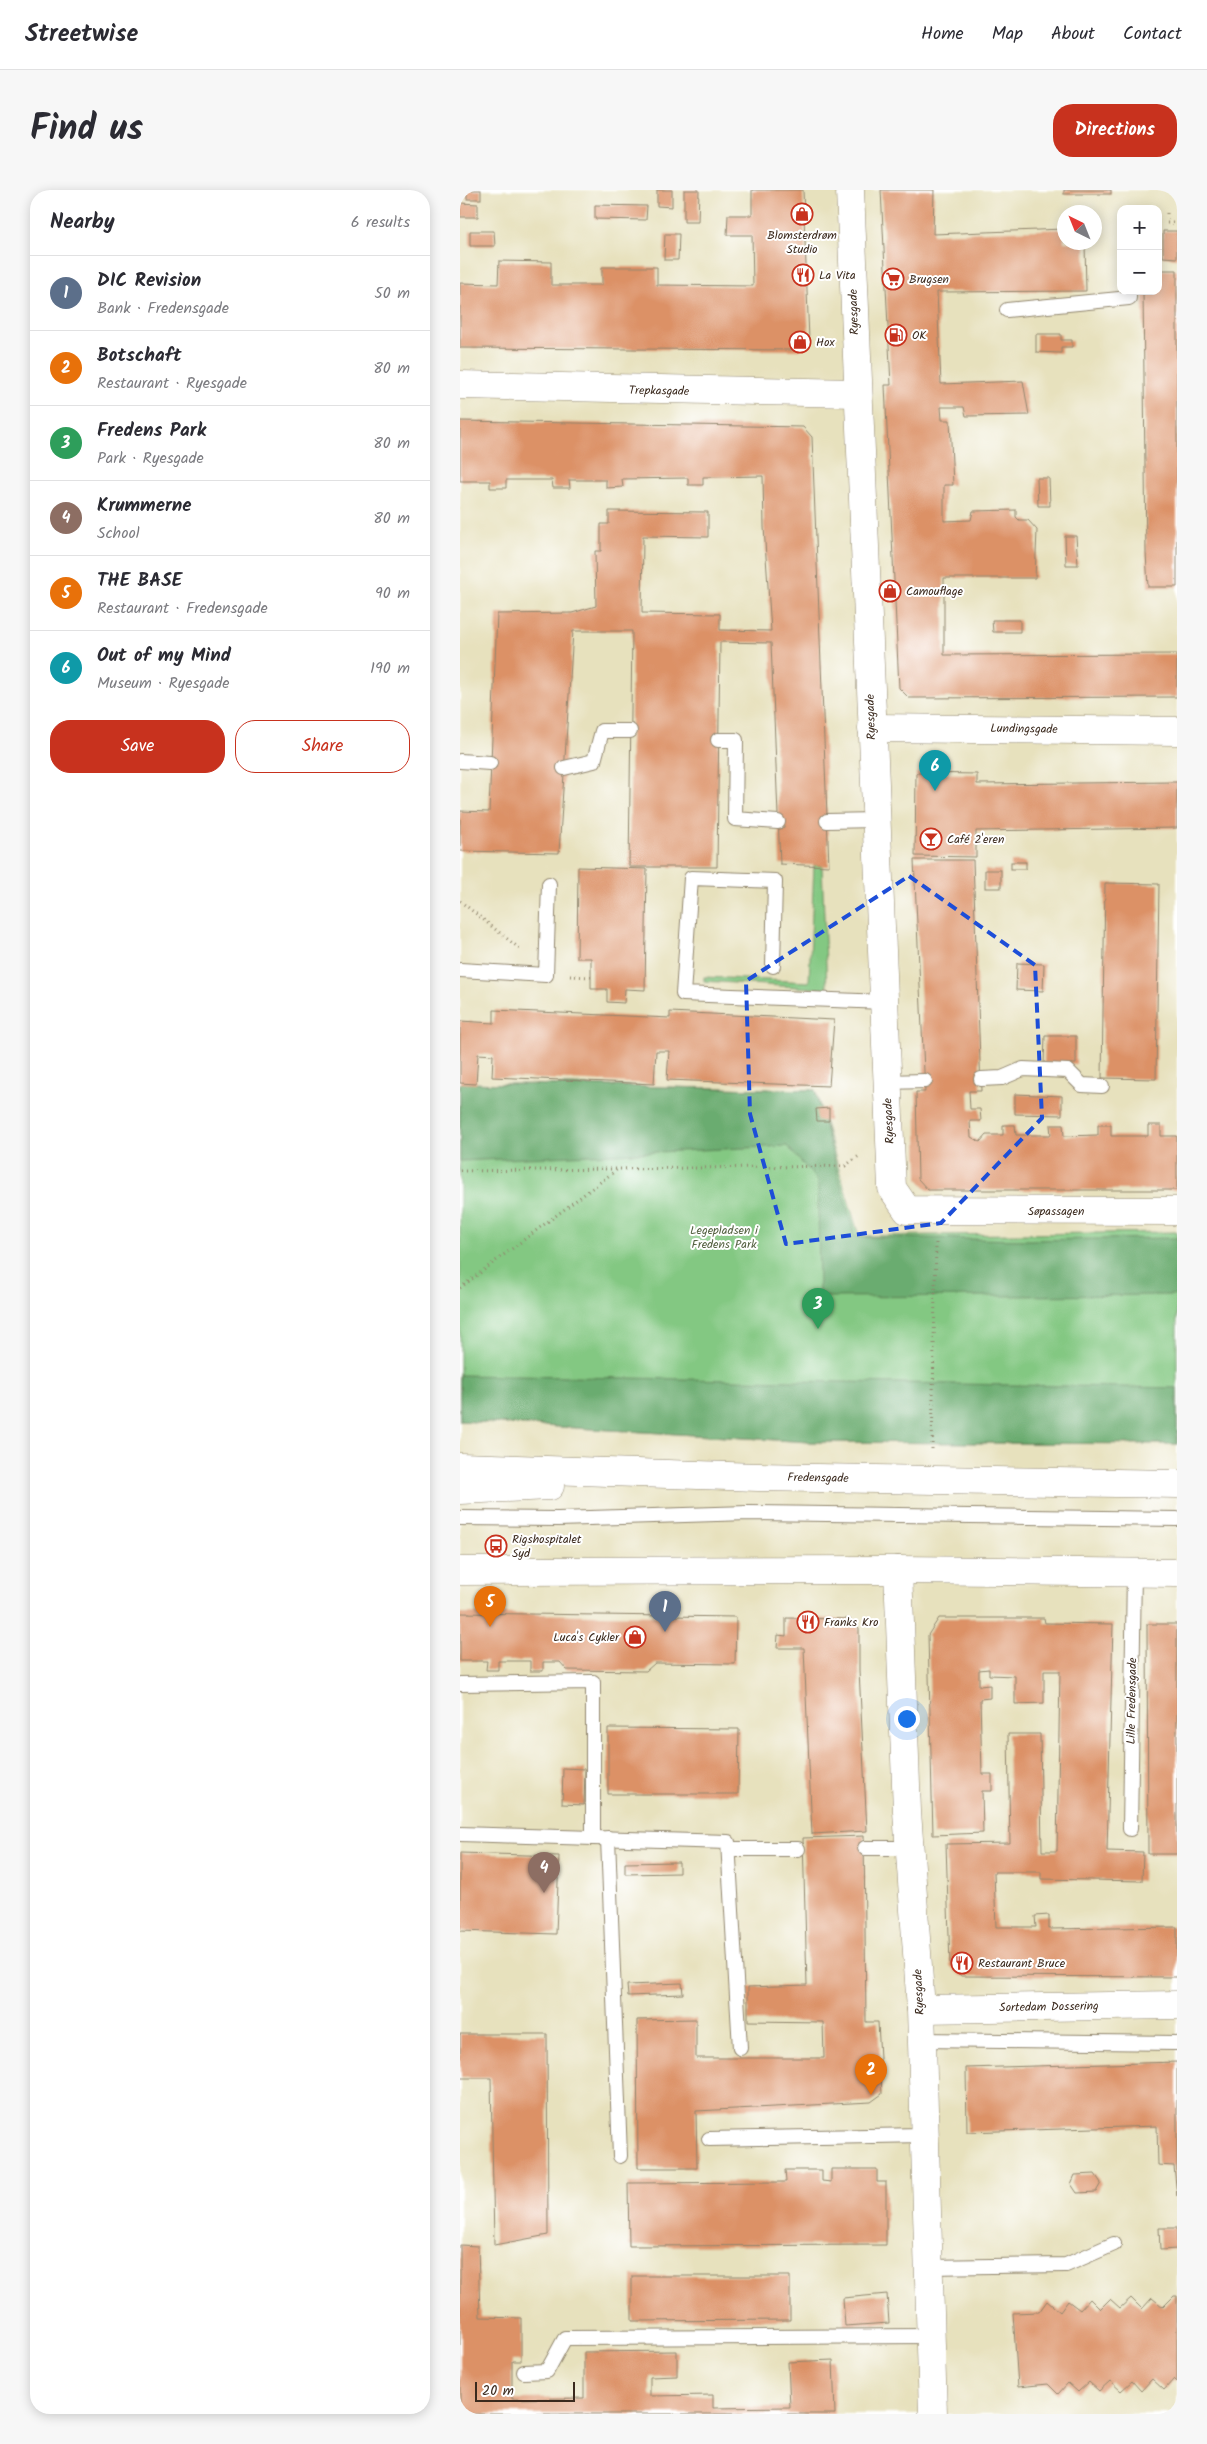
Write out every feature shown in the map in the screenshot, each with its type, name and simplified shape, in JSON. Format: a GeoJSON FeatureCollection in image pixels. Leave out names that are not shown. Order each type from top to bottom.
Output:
{"type":"FeatureCollection","features":[{"type":"Feature","properties":{"kind":"street","name":"Ryesgade"},"geometry":{"type":"LineString","coordinates":[[850,190],[857,393],[892,1188],[906,1210],[935,1210]]}},
{"type":"Feature","properties":{"kind":"street","name":"Trepkasgade"},"geometry":{"type":"LineString","coordinates":[[460,385],[857,393]]}},
{"type":"Feature","properties":{"kind":"street","name":"Lundingsgade"},"geometry":{"type":"LineString","coordinates":[[872,728],[1177,730]]}},
{"type":"Feature","properties":{"kind":"street","name":"Søpassagen"},"geometry":{"type":"LineString","coordinates":[[935,1210],[1177,1212]]}},
{"type":"Feature","properties":{"kind":"street","name":"Fredensgade"},"geometry":{"type":"LineString","coordinates":[[460,1467],[758,1477],[1177,1484]]}},
{"type":"Feature","properties":{"kind":"street"},"geometry":{"type":"LineString","coordinates":[[460,1490],[758,1477]]}},
{"type":"Feature","properties":{"kind":"street","name":"Ryesgade"},"geometry":{"type":"LineString","coordinates":[[898,1570],[910,1848],[920,2010],[933,2414]]}},
{"type":"Feature","properties":{"kind":"street"},"geometry":{"type":"LineString","coordinates":[[460,1571],[898,1570],[1177,1573]]}},
{"type":"Feature","properties":{"kind":"street","name":"Sortedam Dossering"},"geometry":{"type":"LineString","coordinates":[[920,2010],[1177,2005]]}},
{"type":"Feature","properties":{"kind":"lane"},"geometry":{"type":"LineString","coordinates":[[1007,310],[1129,298],[1129,295]]}},
{"type":"Feature","properties":{"kind":"lane"},"geometry":{"type":"LineString","coordinates":[[564,768],[594,761],[602,731],[630,731]]}},
{"type":"Feature","properties":{"kind":"lane"},"geometry":{"type":"LineString","coordinates":[[718,740],[736,740],[735,819],[778,822]]}},
{"type":"Feature","properties":{"kind":"lane"},"geometry":{"type":"LineString","coordinates":[[460,761],[490,763]]}},
{"type":"Feature","properties":{"kind":"lane"},"geometry":{"type":"LineString","coordinates":[[827,821],[876,820]]}},
{"type":"Feature","properties":{"kind":"lane"},"geometry":{"type":"LineString","coordinates":[[773,966],[775,881],[691,878],[683,994],[884,1002]]}},
{"type":"Feature","properties":{"kind":"lane"},"geometry":{"type":"LineString","coordinates":[[460,970],[546,975],[549,884]]}},
{"type":"Feature","properties":{"kind":"lane"},"geometry":{"type":"LineString","coordinates":[[980,1079],[1002,1078],[1023,1070],[1068,1071],[1082,1085],[1102,1086]]}},
{"type":"Feature","properties":{"kind":"lane"},"geometry":{"type":"LineString","coordinates":[[887,1082],[925,1081]]}},
{"type":"Feature","properties":{"kind":"lane"},"geometry":{"type":"LineString","coordinates":[[460,1518],[558,1519],[748,1513],[1177,1519]]}},
{"type":"Feature","properties":{"kind":"lane","name":"Lille Fredensgade"},"geometry":{"type":"LineString","coordinates":[[1130,1829],[1134,1572]]}},
{"type":"Feature","properties":{"kind":"lane"},"geometry":{"type":"LineString","coordinates":[[460,1684],[592,1682],[593,1838]]}},
{"type":"Feature","properties":{"kind":"lane"},"geometry":{"type":"LineString","coordinates":[[460,1834],[728,1842],[740,2048]]}},
{"type":"Feature","properties":{"kind":"lane"},"geometry":{"type":"LineString","coordinates":[[608,1838],[620,2156]]}},
{"type":"Feature","properties":{"kind":"lane"},"geometry":{"type":"LineString","coordinates":[[865,1848],[910,1848]]}},
{"type":"Feature","properties":{"kind":"lane"},"geometry":{"type":"LineString","coordinates":[[728,1849],[798,1849]]}},
{"type":"Feature","properties":{"kind":"lane"},"geometry":{"type":"LineString","coordinates":[[921,2040],[1177,2043]]}},
{"type":"Feature","properties":{"kind":"lane"},"geometry":{"type":"LineString","coordinates":[[709,2139],[924,2135]]}},
{"type":"Feature","properties":{"kind":"lane"},"geometry":{"type":"LineString","coordinates":[[928,2267],[1066,2265],[1114,2244]]}},
{"type":"Feature","properties":{"kind":"lane"},"geometry":{"type":"LineString","coordinates":[[524,2372],[547,2371],[565,2338],[931,2336]]}},
{"type":"Feature","properties":{"kind":"path"},"geometry":{"type":"LineString","coordinates":[[1167,213],[1167,223],[1177,223]]}},
{"type":"Feature","properties":{"kind":"path"},"geometry":{"type":"LineString","coordinates":[[460,1171],[845,1166],[890,1135]]}},
{"type":"Feature","properties":{"kind":"path"},"geometry":{"type":"LineString","coordinates":[[460,1288],[619,1168]]}},
{"type":"Feature","properties":{"kind":"path"},"geometry":{"type":"LineString","coordinates":[[931,1480],[934,1410],[935,1210]]}},
{"type":"Feature","properties":{"kind":"highlighted area"},"geometry":{"type":"Polygon","coordinates":[[[909,876],[1035,965],[1042,1118],[941,1223],[786,1244],[750,1114],[746,981],[909,876]]]}},
{"type":"Feature","properties":{"kind":"green space"},"geometry":{"type":"Polygon","coordinates":[[[814,865],[822,866],[827,989],[704,981],[704,977],[809,982],[814,865]]]}},
{"type":"Feature","properties":{"kind":"green space","name":"Legepladsen i Fredens Park"},"geometry":{"type":"Polygon","coordinates":[[[460,1083],[815,1090],[859,1236],[1177,1232],[1177,1444],[810,1442],[460,1421],[460,1083]]]}},
{"type":"Feature","properties":{"kind":"green space"},"geometry":{"type":"Polygon","coordinates":[[[460,1083],[815,1090],[855,1237],[1027,1240],[1177,1238],[1177,1295],[819,1297],[818,1181],[787,1146],[460,1161],[460,1083]]]}},
{"type":"Feature","properties":{"kind":"green space"},"geometry":{"type":"Polygon","coordinates":[[[460,1375],[1177,1388],[1177,1444],[810,1442],[460,1421],[460,1375]]]}},
{"type":"Feature","properties":{"kind":"building"},"geometry":{"type":"Polygon","coordinates":[[[467,190],[481,190],[481,199],[467,199],[467,190]]]}},
{"type":"Feature","properties":{"kind":"building"},"geometry":{"type":"Polygon","coordinates":[[[657,190],[672,190],[672,207],[657,206],[657,190]]]}},
{"type":"Feature","properties":{"kind":"building"},"geometry":{"type":"Polygon","coordinates":[[[684,190],[699,190],[698,222],[684,222],[684,190]]]}},
{"type":"Feature","properties":{"kind":"building"},"geometry":{"type":"Polygon","coordinates":[[[752,190],[803,190],[809,340],[799,350],[460,348],[460,283],[498,284],[499,261],[551,262],[551,285],[602,285],[602,267],[657,267],[657,285],[753,286],[752,235],[727,235],[728,215],[752,215],[752,190]]]}},
{"type":"Feature","properties":{"kind":"building"},"geometry":{"type":"Polygon","coordinates":[[[881,190],[934,190],[933,234],[1057,229],[1057,250],[1085,250],[1086,291],[937,292],[941,384],[1023,381],[1029,415],[966,416],[964,407],[941,407],[942,420],[950,420],[953,485],[944,485],[944,521],[971,520],[973,511],[1016,510],[1016,517],[1019,520],[1028,520],[1037,530],[1035,578],[944,578],[944,655],[1177,654],[1177,697],[909,698],[899,688],[885,385],[891,385],[881,190]]]}},
{"type":"Feature","properties":{"kind":"building"},"geometry":{"type":"Polygon","coordinates":[[[1064,190],[1111,190],[1111,194],[1064,194],[1064,190]]]}},
{"type":"Feature","properties":{"kind":"building"},"geometry":{"type":"Polygon","coordinates":[[[460,203],[478,204],[478,217],[460,217],[460,203]]]}},
{"type":"Feature","properties":{"kind":"building"},"geometry":{"type":"Polygon","coordinates":[[[595,205],[647,206],[646,220],[595,219],[595,205]]]}},
{"type":"Feature","properties":{"kind":"building"},"geometry":{"type":"Polygon","coordinates":[[[470,231],[494,231],[495,246],[470,246],[470,231]]]}},
{"type":"Feature","properties":{"kind":"building"},"geometry":{"type":"Polygon","coordinates":[[[1163,231],[1177,231],[1177,258],[1163,257],[1163,231]]]}},
{"type":"Feature","properties":{"kind":"building"},"geometry":{"type":"Polygon","coordinates":[[[665,234],[679,234],[678,260],[664,260],[665,234]]]}},
{"type":"Feature","properties":{"kind":"building"},"geometry":{"type":"Polygon","coordinates":[[[1162,270],[1177,270],[1177,587],[1148,587],[1143,295],[1162,295],[1162,270]]]}},
{"type":"Feature","properties":{"kind":"building"},"geometry":{"type":"Polygon","coordinates":[[[1036,334],[1061,334],[1061,340],[1072,340],[1072,347],[1061,347],[1061,353],[1036,352],[1036,334]]]}},
{"type":"Feature","properties":{"kind":"building"},"geometry":{"type":"Polygon","coordinates":[[[460,421],[803,427],[812,437],[829,866],[780,864],[771,643],[720,642],[717,867],[629,867],[632,631],[573,631],[559,853],[460,851],[460,811],[489,812],[497,614],[572,613],[596,606],[595,551],[601,551],[601,524],[609,524],[609,511],[708,512],[708,537],[643,536],[642,613],[720,614],[720,630],[771,631],[764,527],[763,476],[703,477],[703,485],[688,485],[688,478],[622,479],[623,487],[606,488],[606,480],[569,480],[570,488],[553,488],[552,480],[506,480],[506,488],[490,488],[490,481],[460,481],[460,421]]]}},
{"type":"Feature","properties":{"kind":"building"},"geometry":{"type":"Polygon","coordinates":[[[1037,478],[1049,478],[1050,506],[1038,506],[1037,478]]]}},
{"type":"Feature","properties":{"kind":"building"},"geometry":{"type":"Polygon","coordinates":[[[1065,536],[1076,536],[1078,565],[1066,565],[1065,536]]]}},
{"type":"Feature","properties":{"kind":"building"},"geometry":{"type":"Polygon","coordinates":[[[992,620],[1020,620],[1020,632],[993,632],[992,620]]]}},
{"type":"Feature","properties":{"kind":"building"},"geometry":{"type":"Polygon","coordinates":[[[916,773],[977,774],[977,784],[1177,782],[1177,828],[976,831],[976,857],[915,856],[916,773]]]}},
{"type":"Feature","properties":{"kind":"building"},"geometry":{"type":"Polygon","coordinates":[[[914,860],[973,860],[981,1091],[969,1091],[970,1109],[980,1109],[981,1121],[970,1121],[971,1137],[980,1142],[986,1135],[1003,1135],[1003,1125],[1015,1125],[1016,1135],[1051,1135],[1050,1125],[1063,1125],[1064,1136],[1098,1135],[1098,1125],[1111,1125],[1111,1136],[1148,1136],[1148,1125],[1161,1125],[1161,1136],[1177,1136],[1177,1190],[928,1190],[918,1179],[916,1092],[925,1092],[914,860]]]}},
{"type":"Feature","properties":{"kind":"building"},"geometry":{"type":"Polygon","coordinates":[[[1011,862],[1026,862],[1026,869],[1011,869],[1011,862]]]}},
{"type":"Feature","properties":{"kind":"building"},"geometry":{"type":"Polygon","coordinates":[[[578,867],[647,869],[645,990],[625,989],[624,1003],[607,1002],[607,989],[591,989],[591,958],[577,958],[578,867]]]}},
{"type":"Feature","properties":{"kind":"building"},"geometry":{"type":"Polygon","coordinates":[[[985,870],[1001,870],[1001,888],[985,888],[985,870]]]}},
{"type":"Feature","properties":{"kind":"building"},"geometry":{"type":"Polygon","coordinates":[[[1105,883],[1159,884],[1156,1079],[1102,1078],[1105,883]]]}},
{"type":"Feature","properties":{"kind":"building"},"geometry":{"type":"Polygon","coordinates":[[[1017,963],[1044,964],[1043,991],[1016,990],[1017,963]]]}},
{"type":"Feature","properties":{"kind":"building"},"geometry":{"type":"Polygon","coordinates":[[[494,1010],[670,1018],[670,1012],[834,1020],[829,1086],[667,1080],[669,1051],[656,1051],[654,1084],[492,1077],[493,1055],[478,1054],[476,1084],[460,1083],[460,1021],[494,1023],[494,1010]]]}},
{"type":"Feature","properties":{"kind":"building"},"geometry":{"type":"Polygon","coordinates":[[[1045,1036],[1076,1036],[1076,1064],[1044,1063],[1045,1036]]]}},
{"type":"Feature","properties":{"kind":"building"},"geometry":{"type":"Polygon","coordinates":[[[1015,1094],[1062,1096],[1062,1115],[1015,1114],[1015,1094]]]}},
{"type":"Feature","properties":{"kind":"building"},"geometry":{"type":"Polygon","coordinates":[[[829,1108],[829,1121],[817,1121],[816,1109],[829,1108]]]}},
{"type":"Feature","properties":{"kind":"building"},"geometry":{"type":"Polygon","coordinates":[[[460,1613],[736,1617],[735,1664],[655,1663],[646,1671],[567,1670],[560,1662],[543,1662],[543,1671],[530,1671],[530,1661],[498,1661],[498,1670],[486,1670],[487,1661],[460,1661],[460,1613]]]}},
{"type":"Feature","properties":{"kind":"building"},"geometry":{"type":"Polygon","coordinates":[[[786,1618],[850,1619],[859,1628],[859,1670],[867,1831],[812,1834],[804,1648],[777,1648],[778,1635],[786,1636],[786,1618]]]}},
{"type":"Feature","properties":{"kind":"building"},"geometry":{"type":"Polygon","coordinates":[[[939,1618],[1044,1618],[1045,1623],[1113,1624],[1107,1851],[1143,1852],[1142,1881],[1041,1879],[1041,1872],[994,1872],[996,1927],[1036,1927],[1035,1916],[1049,1915],[1049,1929],[1177,1927],[1177,1977],[961,1976],[950,1966],[946,1844],[1010,1843],[1008,1734],[1040,1734],[1042,1851],[1057,1851],[1060,1671],[1044,1671],[1044,1703],[1015,1704],[1015,1676],[989,1675],[989,1669],[979,1670],[979,1686],[990,1685],[990,1698],[980,1699],[982,1774],[992,1774],[992,1791],[982,1791],[983,1833],[933,1835],[928,1635],[939,1618]]]}},
{"type":"Feature","properties":{"kind":"building"},"geometry":{"type":"Polygon","coordinates":[[[1147,1624],[1177,1624],[1177,1854],[1148,1854],[1147,1624]]]}},
{"type":"Feature","properties":{"kind":"building"},"geometry":{"type":"Polygon","coordinates":[[[608,1728],[739,1729],[738,1794],[608,1794],[608,1728]]]}},
{"type":"Feature","properties":{"kind":"building"},"geometry":{"type":"Polygon","coordinates":[[[563,1768],[585,1769],[584,1805],[562,1804],[563,1768]]]}},
{"type":"Feature","properties":{"kind":"building"},"geometry":{"type":"Polygon","coordinates":[[[864,1836],[866,2022],[878,2022],[882,2094],[871,2102],[696,2111],[697,2168],[638,2168],[637,2020],[696,2019],[696,2058],[824,2058],[823,2022],[748,2021],[748,1987],[807,1985],[803,1838],[864,1836]]]}},
{"type":"Feature","properties":{"kind":"building"},"geometry":{"type":"Polygon","coordinates":[[[460,1853],[559,1856],[556,1934],[460,1931],[460,1853]]]}},
{"type":"Feature","properties":{"kind":"building"},"geometry":{"type":"Polygon","coordinates":[[[679,1862],[679,1873],[625,1874],[625,1863],[679,1862]]]}},
{"type":"Feature","properties":{"kind":"building"},"geometry":{"type":"Polygon","coordinates":[[[682,1983],[683,1994],[628,1996],[627,1985],[682,1983]]]}},
{"type":"Feature","properties":{"kind":"building"},"geometry":{"type":"Polygon","coordinates":[[[460,2034],[547,2034],[548,2235],[494,2245],[491,2078],[460,2078],[460,2034]]]}},
{"type":"Feature","properties":{"kind":"building"},"geometry":{"type":"Polygon","coordinates":[[[1177,2062],[1177,2196],[1174,2166],[1158,2165],[1157,2126],[967,2132],[966,2068],[1177,2062]]]}},
{"type":"Feature","properties":{"kind":"building"},"geometry":{"type":"Polygon","coordinates":[[[831,2169],[877,2169],[877,2182],[886,2182],[886,2245],[629,2246],[628,2183],[786,2182],[785,2170],[822,2170],[822,2181],[831,2182],[831,2169]]]}},
{"type":"Feature","properties":{"kind":"building"},"geometry":{"type":"Polygon","coordinates":[[[1095,2174],[1101,2183],[1096,2192],[1077,2193],[1071,2184],[1075,2175],[1095,2174]]]}},
{"type":"Feature","properties":{"kind":"building"},"geometry":{"type":"Polygon","coordinates":[[[1159,2228],[1177,2228],[1177,2249],[1160,2250],[1159,2228]]]}},
{"type":"Feature","properties":{"kind":"building"},"geometry":{"type":"Polygon","coordinates":[[[460,2245],[478,2246],[480,2317],[521,2318],[521,2361],[512,2361],[512,2399],[584,2398],[584,2352],[677,2351],[677,2376],[650,2377],[650,2396],[713,2395],[713,2408],[790,2407],[788,2362],[833,2360],[835,2414],[460,2414],[460,2245]]]}},
{"type":"Feature","properties":{"kind":"building"},"geometry":{"type":"Polygon","coordinates":[[[632,2276],[790,2276],[790,2320],[632,2321],[632,2276]]]}},
{"type":"Feature","properties":{"kind":"building"},"geometry":{"type":"Polygon","coordinates":[[[887,2294],[889,2323],[845,2326],[843,2298],[887,2294]]]}},
{"type":"Feature","properties":{"kind":"building"},"geometry":{"type":"Polygon","coordinates":[[[1174,2296],[1177,2296],[1177,2382],[1174,2379],[1164,2390],[1152,2379],[1141,2391],[1132,2381],[1121,2391],[1110,2381],[1099,2391],[1089,2382],[1078,2392],[1068,2383],[1058,2394],[1048,2384],[1018,2387],[1013,2313],[1039,2312],[1047,2301],[1060,2312],[1068,2301],[1080,2310],[1090,2299],[1100,2309],[1110,2299],[1120,2308],[1131,2298],[1142,2309],[1152,2298],[1163,2307],[1174,2296]]]}},
{"type":"Feature","properties":{"kind":"place","name":"Blomsterdrøm Studio"},"geometry":{"type":"Point","coordinates":[802,214]}},
{"type":"Feature","properties":{"kind":"place","name":"La Vita"},"geometry":{"type":"Point","coordinates":[803,275]}},
{"type":"Feature","properties":{"kind":"place","name":"Brugsen"},"geometry":{"type":"Point","coordinates":[893,279]}},
{"type":"Feature","properties":{"kind":"place","name":"OK"},"geometry":{"type":"Point","coordinates":[896,335]}},
{"type":"Feature","properties":{"kind":"place","name":"Hox"},"geometry":{"type":"Point","coordinates":[800,342]}},
{"type":"Feature","properties":{"kind":"place","name":"Camouflage"},"geometry":{"type":"Point","coordinates":[890,591]}},
{"type":"Feature","properties":{"kind":"place","name":"Out of my Mind"},"geometry":{"type":"Point","coordinates":[935,791]}},
{"type":"Feature","properties":{"kind":"place","name":"Café 2'eren"},"geometry":{"type":"Point","coordinates":[931,839]}},
{"type":"Feature","properties":{"kind":"place","name":"Fredens Park"},"geometry":{"type":"Point","coordinates":[818,1329]}},
{"type":"Feature","properties":{"kind":"place","name":"Rigshospitalet Syd"},"geometry":{"type":"Point","coordinates":[496,1546]}},
{"type":"Feature","properties":{"kind":"place","name":"Franks Kro"},"geometry":{"type":"Point","coordinates":[808,1622]}},
{"type":"Feature","properties":{"kind":"place","name":"THE BASE"},"geometry":{"type":"Point","coordinates":[490,1627]}},
{"type":"Feature","properties":{"kind":"place","name":"DIC Revision"},"geometry":{"type":"Point","coordinates":[665,1632]}},
{"type":"Feature","properties":{"kind":"place","name":"Luca's Cykler"},"geometry":{"type":"Point","coordinates":[635,1637]}},
{"type":"Feature","properties":{"kind":"place","name":"Krummerne"},"geometry":{"type":"Point","coordinates":[544,1893]}},
{"type":"Feature","properties":{"kind":"place","name":"Restaurant Bruce"},"geometry":{"type":"Point","coordinates":[962,1963]}},
{"type":"Feature","properties":{"kind":"place","name":"Botschaft"},"geometry":{"type":"Point","coordinates":[871,2095]}}]}
